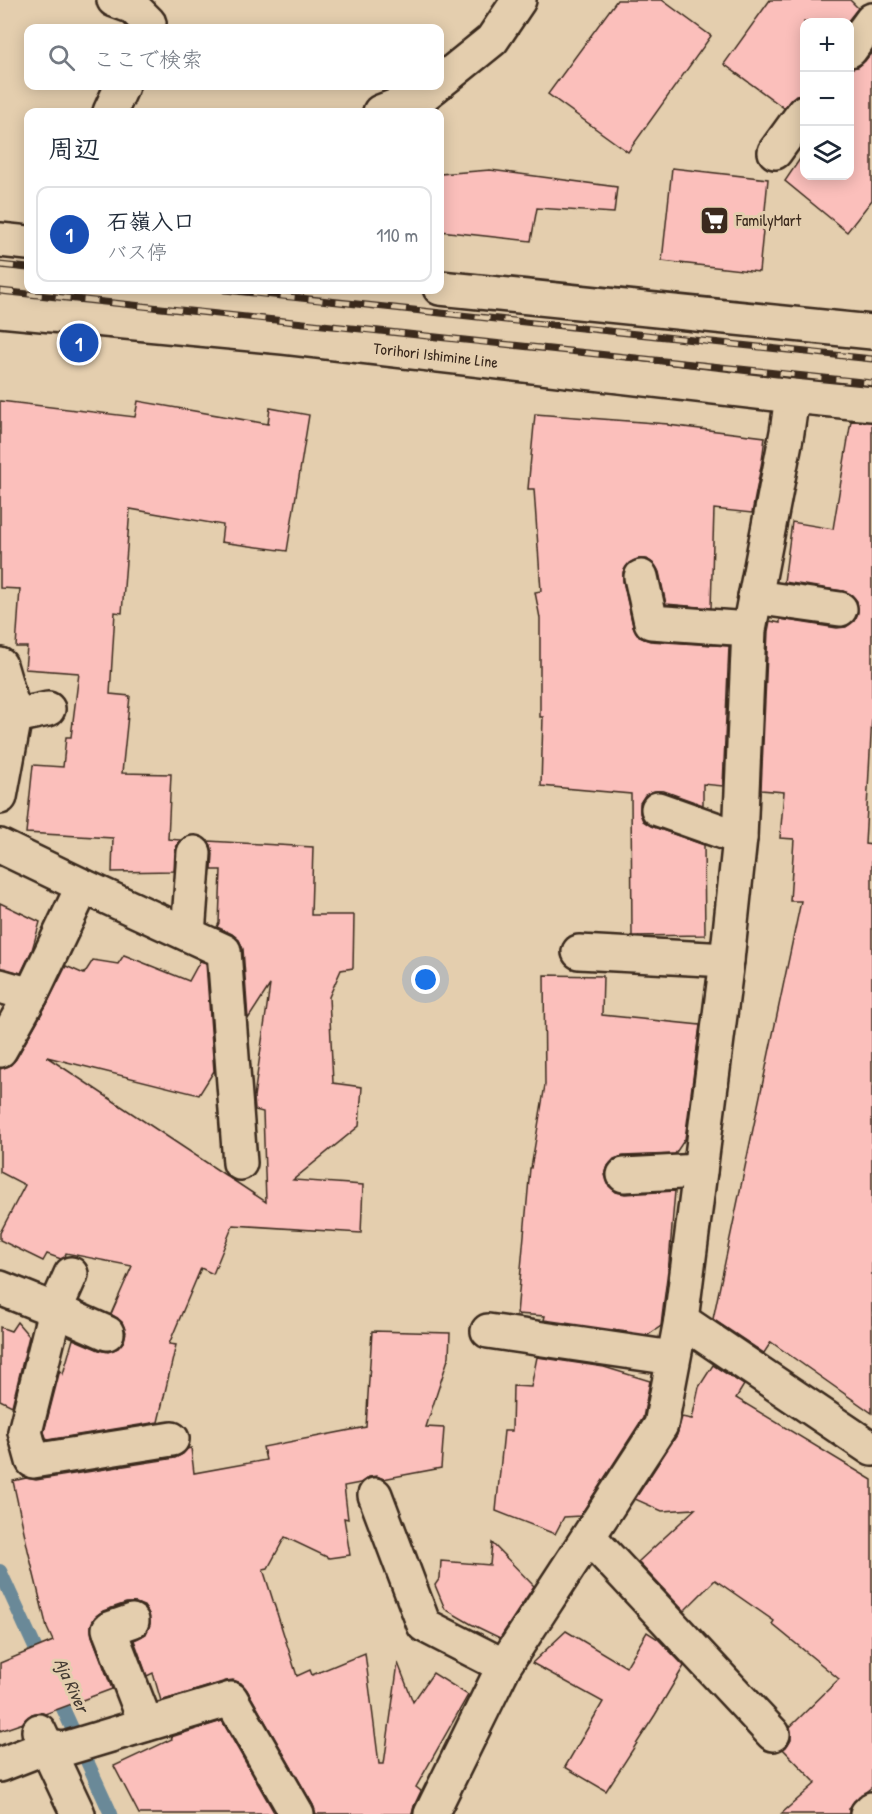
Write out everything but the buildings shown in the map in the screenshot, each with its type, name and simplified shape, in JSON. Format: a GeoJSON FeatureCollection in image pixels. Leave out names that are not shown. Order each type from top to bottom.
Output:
{"type":"FeatureCollection","features":[{"type":"Feature","properties":{"kind":"street"},"geometry":{"type":"LineString","coordinates":[[114,0],[152,17]]}},
{"type":"Feature","properties":{"kind":"street"},"geometry":{"type":"LineString","coordinates":[[444,79],[492,40],[519,0]]}},
{"type":"Feature","properties":{"kind":"street"},"geometry":{"type":"LineString","coordinates":[[854,43],[872,20]]}},
{"type":"Feature","properties":{"kind":"street"},"geometry":{"type":"LineString","coordinates":[[112,108],[120,90]]}},
{"type":"Feature","properties":{"kind":"street"},"geometry":{"type":"LineString","coordinates":[[390,108],[422,96],[430,90]]}},
{"type":"Feature","properties":{"kind":"street"},"geometry":{"type":"LineString","coordinates":[[775,152],[800,118]]}},
{"type":"Feature","properties":{"kind":"street"},"geometry":{"type":"LineString","coordinates":[[0,240],[24,243]]}},
{"type":"Feature","properties":{"kind":"street"},"geometry":{"type":"LineString","coordinates":[[444,288],[872,332]]}},
{"type":"Feature","properties":{"kind":"street","name":"Torihori Ishimine Line"},"geometry":{"type":"LineString","coordinates":[[0,310],[283,337],[872,404]]}},
{"type":"Feature","properties":{"kind":"street"},"geometry":{"type":"LineString","coordinates":[[430,1814],[504,1665],[661,1425],[681,1320],[727,960],[740,838],[749,629],[788,432],[792,396]]}},
{"type":"Feature","properties":{"kind":"street"},"geometry":{"type":"LineString","coordinates":[[641,577],[651,622],[749,629]]}},
{"type":"Feature","properties":{"kind":"street"},"geometry":{"type":"LineString","coordinates":[[755,597],[840,609]]}},
{"type":"Feature","properties":{"kind":"street"},"geometry":{"type":"LineString","coordinates":[[0,665],[15,716],[0,797]]}},
{"type":"Feature","properties":{"kind":"street"},"geometry":{"type":"LineString","coordinates":[[15,716],[48,709]]}},
{"type":"Feature","properties":{"kind":"street"},"geometry":{"type":"LineString","coordinates":[[658,809],[740,838]]}},
{"type":"Feature","properties":{"kind":"street"},"geometry":{"type":"LineString","coordinates":[[0,846],[224,951],[240,1163]]}},
{"type":"Feature","properties":{"kind":"street"},"geometry":{"type":"LineString","coordinates":[[188,934],[194,853]]}},
{"type":"Feature","properties":{"kind":"street"},"geometry":{"type":"LineString","coordinates":[[0,1050],[31,995],[83,886]]}},
{"type":"Feature","properties":{"kind":"street"},"geometry":{"type":"LineString","coordinates":[[579,952],[727,960]]}},
{"type":"Feature","properties":{"kind":"street"},"geometry":{"type":"LineString","coordinates":[[0,986],[31,995]]}},
{"type":"Feature","properties":{"kind":"street"},"geometry":{"type":"LineString","coordinates":[[624,1175],[700,1171]]}},
{"type":"Feature","properties":{"kind":"street"},"geometry":{"type":"LineString","coordinates":[[71,1274],[56,1310],[25,1432],[33,1461],[172,1439]]}},
{"type":"Feature","properties":{"kind":"street"},"geometry":{"type":"LineString","coordinates":[[0,1288],[107,1333]]}},
{"type":"Feature","properties":{"kind":"street"},"geometry":{"type":"LineString","coordinates":[[681,1320],[872,1449]]}},
{"type":"Feature","properties":{"kind":"street"},"geometry":{"type":"LineString","coordinates":[[488,1331],[673,1358]]}},
{"type":"Feature","properties":{"kind":"street"},"geometry":{"type":"LineString","coordinates":[[375,1495],[424,1625],[504,1665]]}},
{"type":"Feature","properties":{"kind":"street"},"geometry":{"type":"LineString","coordinates":[[589,1537],[773,1734]]}},
{"type":"Feature","properties":{"kind":"street"},"geometry":{"type":"LineString","coordinates":[[132,1621],[109,1629],[146,1724]]}},
{"type":"Feature","properties":{"kind":"street"},"geometry":{"type":"LineString","coordinates":[[0,1765],[49,1741],[101,1737],[231,1699],[297,1814]]}},
{"type":"Feature","properties":{"kind":"street"},"geometry":{"type":"LineString","coordinates":[[49,1741],[78,1814]]}},
{"type":"Feature","properties":{"kind":"street"},"geometry":{"type":"LineString","coordinates":[[867,1814],[872,1809]]}},
{"type":"Feature","properties":{"kind":"waterway","name":"Aja River"},"geometry":{"type":"LineString","coordinates":[[0,1571],[43,1665]]}},
{"type":"Feature","properties":{"kind":"waterway","name":"Aja River"},"geometry":{"type":"LineString","coordinates":[[56,1693],[111,1814]]}},
{"type":"Feature","properties":{"kind":"railway"},"geometry":{"type":"LineString","coordinates":[[0,265],[24,268]]}},
{"type":"Feature","properties":{"kind":"railway"},"geometry":{"type":"LineString","coordinates":[[0,291],[24,294]]}},
{"type":"Feature","properties":{"kind":"railway"},"geometry":{"type":"LineString","coordinates":[[28,294],[872,383]]}},
{"type":"Feature","properties":{"kind":"railway"},"geometry":{"type":"LineString","coordinates":[[263,294],[872,359]]}},
{"type":"Feature","properties":{"kind":"place","name":"FamilyMart"},"geometry":{"type":"Point","coordinates":[715,220]}},
{"type":"Feature","properties":{"kind":"place","name":"石嶺入口"},"geometry":{"type":"Point","coordinates":[79,343]}}]}
